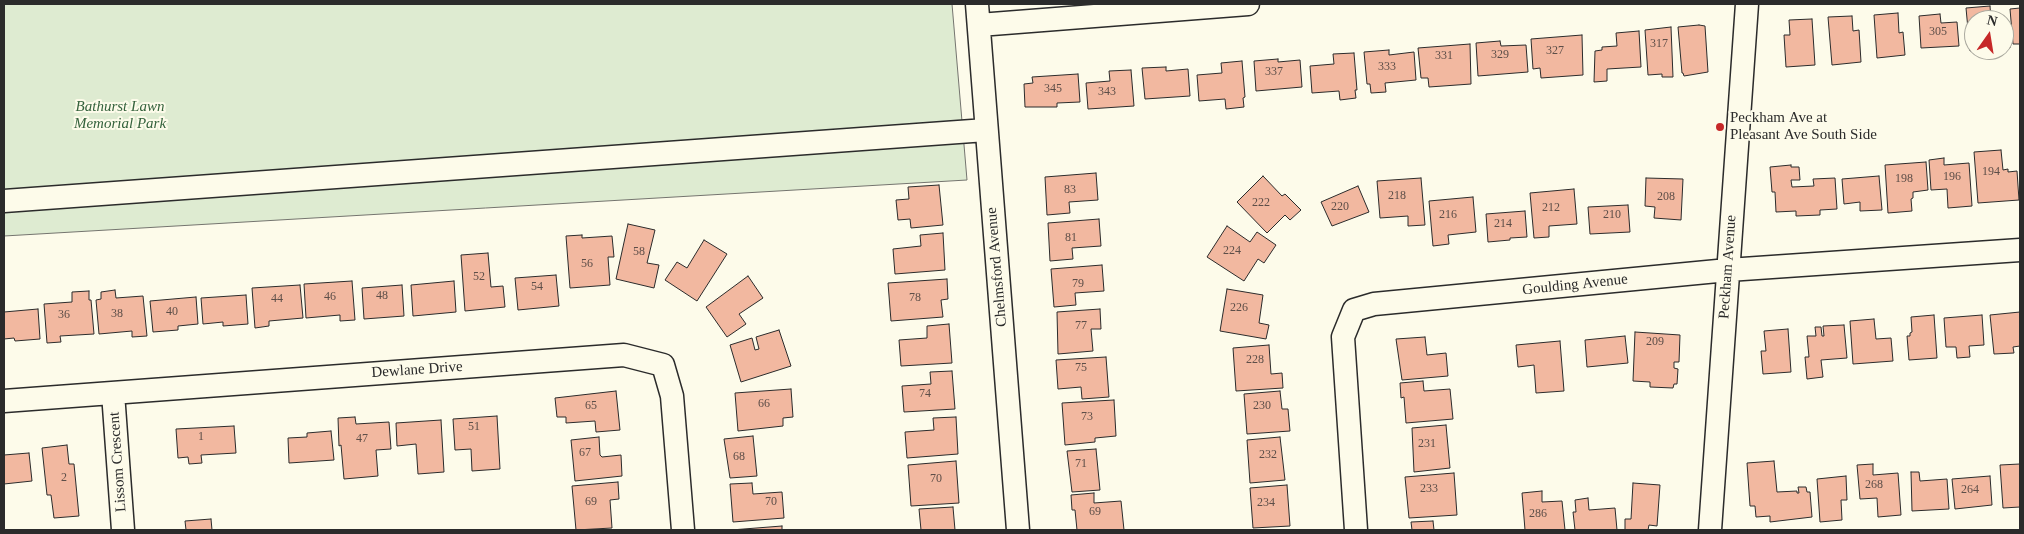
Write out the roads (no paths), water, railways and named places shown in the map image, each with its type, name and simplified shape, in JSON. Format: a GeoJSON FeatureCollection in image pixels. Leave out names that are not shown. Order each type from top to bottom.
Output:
{"type":"FeatureCollection","features":[{"type":"Feature","properties":{"kind":"street"},"geometry":{"type":"LineString","coordinates":[[978,14],[1248,4]]}},
{"type":"Feature","properties":{"kind":"street","name":"Peckham Avenue"},"geometry":{"type":"LineString","coordinates":[[1710,530],[1747,4]]}},
{"type":"Feature","properties":{"kind":"street","name":"Chelmsford Avenue"},"geometry":{"type":"LineString","coordinates":[[978,14],[1018,530]]}},
{"type":"Feature","properties":{"kind":"street"},"geometry":{"type":"LineString","coordinates":[[4,201],[986,130]]}},
{"type":"Feature","properties":{"kind":"street","name":"Goulding Avenue"},"geometry":{"type":"LineString","coordinates":[[1356,530],[1343,337],[1354,310],[1374,304],[1728,270],[2020,250]]}},
{"type":"Feature","properties":{"kind":"street","name":"Dewlane Drive"},"geometry":{"type":"LineString","coordinates":[[4,401],[624,355],[662,365],[672,396],[683,530]]}},
{"type":"Feature","properties":{"kind":"street","name":"Lissom Crescent"},"geometry":{"type":"LineString","coordinates":[[113,393],[123,530]]}},
{"type":"Feature","properties":{"kind":"place","name":"Peckham Ave at Pleasant Ave South Side"},"geometry":{"type":"Point","coordinates":[1720,127]}},
{"type":"Feature","properties":{"kind":"park label","name":"Bathurst Lawn Memorial Park"},"geometry":{"type":"Point","coordinates":[120,116]}}]}
